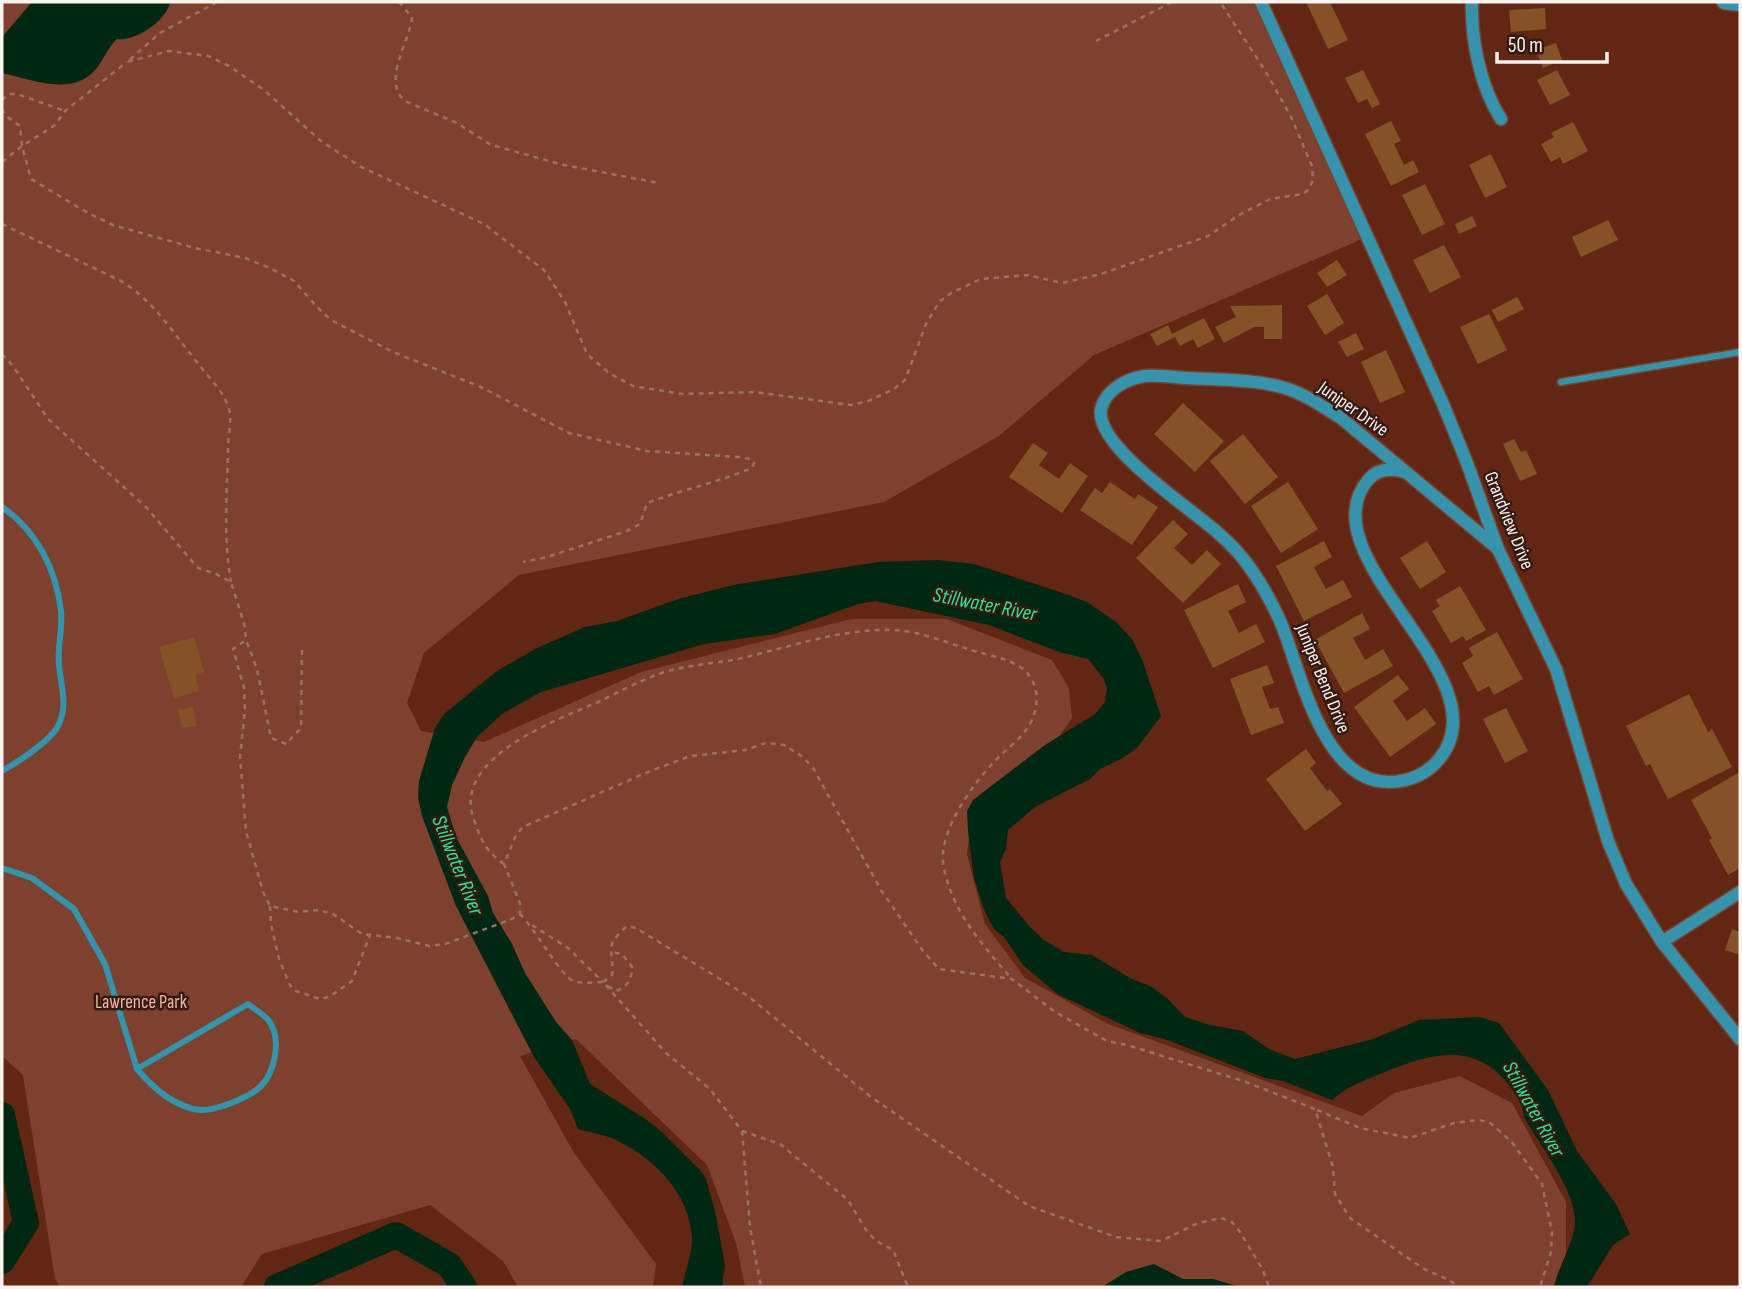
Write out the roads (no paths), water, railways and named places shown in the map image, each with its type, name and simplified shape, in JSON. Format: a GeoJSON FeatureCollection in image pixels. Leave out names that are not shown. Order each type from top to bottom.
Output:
{"type":"FeatureCollection","features":[{"type":"Feature","properties":{"kind":"street","name":"Grandview Drive"},"geometry":{"type":"LineString","coordinates":[[1261,2],[1443,404],[1498,549],[1556,669],[1616,863],[1637,905],[1662,942],[1736,1026],[1740,1039]]}},
{"type":"Feature","properties":{"kind":"street"},"geometry":{"type":"LineString","coordinates":[[1472,2],[1473,33],[1479,60],[1491,100],[1501,119]]}},
{"type":"Feature","properties":{"kind":"street"},"geometry":{"type":"LineString","coordinates":[[1724,2],[1740,4]]}},
{"type":"Feature","properties":{"kind":"street","name":"Juniper Drive"},"geometry":{"type":"LineString","coordinates":[[1114,387],[1144,376],[1276,386],[1302,395],[1341,418],[1498,549]]}},
{"type":"Feature","properties":{"kind":"street","name":"Juniper Bend Drive"},"geometry":{"type":"LineString","coordinates":[[1114,387],[1101,408],[1103,426],[1130,460],[1219,533],[1242,556],[1269,596],[1331,747],[1348,767],[1360,775],[1387,782],[1401,781],[1426,771],[1444,753],[1454,730],[1453,706],[1439,672],[1367,558],[1359,534],[1357,510],[1359,498],[1368,480],[1383,470],[1405,472]]}},
{"type":"Feature","properties":{"kind":"street"},"geometry":{"type":"LineString","coordinates":[[1662,942],[1740,892]]}},
{"type":"Feature","properties":{"kind":"lane"},"geometry":{"type":"LineString","coordinates":[[1561,382],[1740,352]]}},
{"type":"Feature","properties":{"kind":"lane"},"geometry":{"type":"LineString","coordinates":[[2,507],[21,520],[51,565],[61,612],[59,663],[65,703],[57,728],[22,760],[2,771]]}},
{"type":"Feature","properties":{"kind":"lane"},"geometry":{"type":"LineString","coordinates":[[2,868],[32,878],[74,909],[105,964],[137,1069],[152,1086],[174,1101],[186,1107],[203,1110],[248,1096],[262,1086],[273,1063],[276,1043],[270,1021],[248,1004],[137,1069]]}},
{"type":"Feature","properties":{"kind":"water"},"geometry":{"type":"Polygon","coordinates":[[[32,2],[170,2],[163,16],[150,28],[133,37],[117,39],[86,78],[75,83],[50,84],[2,73],[2,37],[32,2]]]}},
{"type":"Feature","properties":{"kind":"water"},"geometry":{"type":"Polygon","coordinates":[[[937,560],[974,564],[1063,593],[1087,602],[1116,622],[1132,639],[1142,659],[1161,716],[1137,748],[1100,769],[1090,779],[1035,807],[1008,830],[1006,849],[1000,862],[1006,898],[1030,927],[1044,940],[1064,952],[1092,955],[1130,978],[1152,987],[1185,1017],[1243,1031],[1269,1049],[1295,1059],[1373,1039],[1419,1020],[1480,1017],[1499,1023],[1548,1090],[1577,1151],[1616,1204],[1630,1234],[1613,1245],[1587,1287],[1554,1287],[1574,1230],[1572,1203],[1558,1172],[1524,1117],[1516,1096],[1495,1070],[1481,1061],[1450,1055],[1418,1060],[1357,1084],[1332,1100],[1283,1081],[1265,1078],[1165,1039],[1140,1033],[1057,994],[1023,965],[1004,937],[994,929],[985,912],[974,879],[967,811],[973,800],[1045,745],[1095,714],[1105,702],[1107,689],[1104,679],[1088,659],[1059,652],[989,625],[875,601],[858,604],[775,634],[704,644],[541,692],[502,714],[477,737],[452,785],[447,807],[456,837],[525,973],[556,1022],[572,1040],[590,1084],[662,1132],[706,1179],[725,1265],[722,1287],[682,1287],[692,1239],[690,1223],[678,1194],[659,1169],[634,1150],[610,1138],[578,1129],[570,1109],[534,1057],[456,906],[422,816],[418,798],[419,781],[435,728],[444,714],[497,671],[535,649],[585,627],[617,621],[678,599],[733,585],[878,562],[937,560]]]}},
{"type":"Feature","properties":{"kind":"water"},"geometry":{"type":"Polygon","coordinates":[[[1154,1264],[1183,1279],[1213,1279],[1240,1287],[1102,1287],[1126,1272],[1154,1264]]]}},
{"type":"Feature","properties":{"kind":"waterway","name":"Stillwater River"},"geometry":{"type":"LineString","coordinates":[[2,1115],[26,1223],[2,1261]]}},
{"type":"Feature","properties":{"kind":"waterway","name":"Stillwater River"},"geometry":{"type":"LineString","coordinates":[[277,1287],[396,1235],[449,1265],[464,1287]]}},
{"type":"Feature","properties":{"kind":"park label","name":"Lawrence Park"},"geometry":{"type":"Point","coordinates":[141,1001]}}]}
